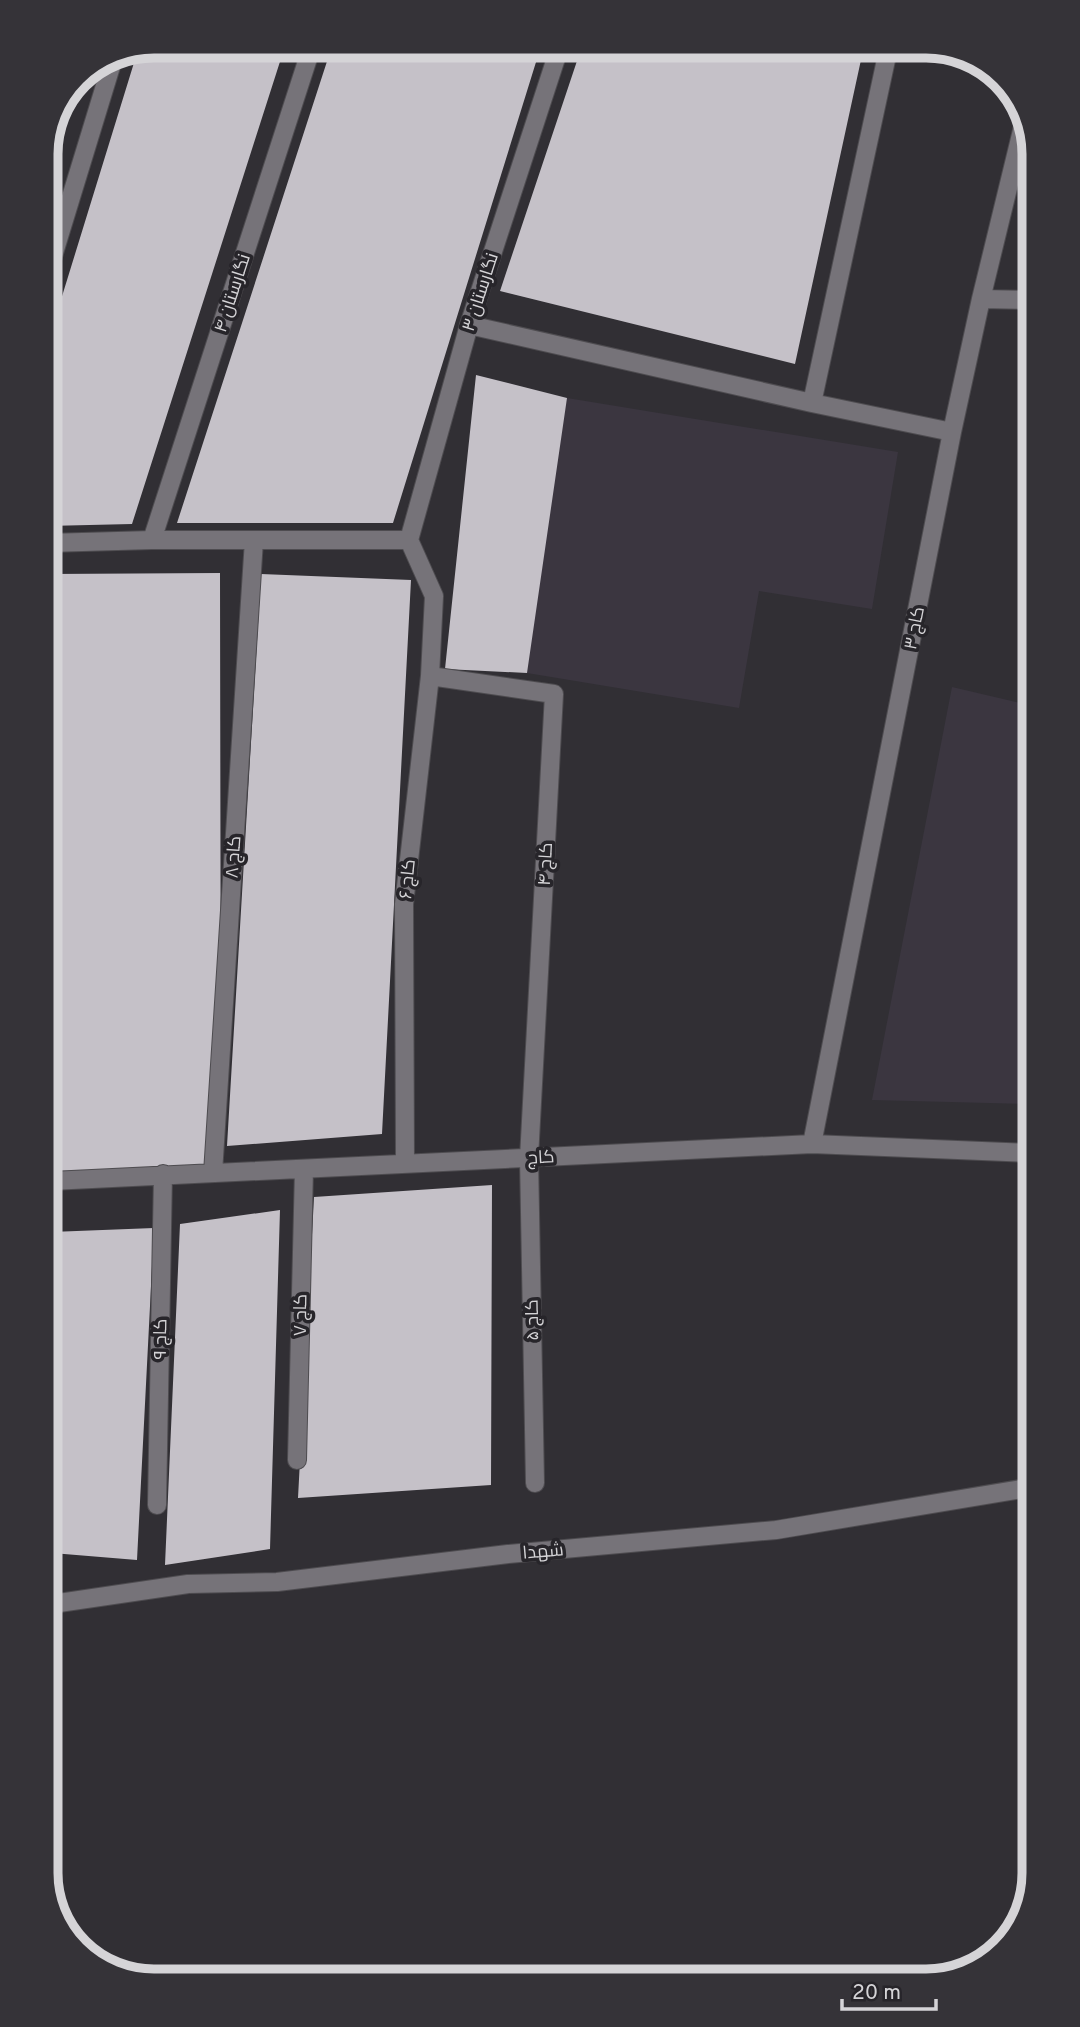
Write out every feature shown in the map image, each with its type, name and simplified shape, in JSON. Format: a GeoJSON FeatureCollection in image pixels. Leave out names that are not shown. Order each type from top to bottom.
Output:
{"type":"FeatureCollection","features":[{"type":"Feature","properties":{"kind":"street","name":"نگارستان ۴"},"geometry":{"type":"LineString","coordinates":[[152,540],[308,58]]}},
{"type":"Feature","properties":{"kind":"street","name":"نگارستان ۳"},"geometry":{"type":"LineString","coordinates":[[409,540],[469,324],[556,58]]}},
{"type":"Feature","properties":{"kind":"street"},"geometry":{"type":"LineString","coordinates":[[812,403],[886,58]]}},
{"type":"Feature","properties":{"kind":"street"},"geometry":{"type":"LineString","coordinates":[[58,240],[111,69]]}},
{"type":"Feature","properties":{"kind":"street","name":"کاج ۳"},"geometry":{"type":"LineString","coordinates":[[812,1144],[953,432],[981,299],[1020,138]]}},
{"type":"Feature","properties":{"kind":"street"},"geometry":{"type":"LineString","coordinates":[[981,299],[1022,300]]}},
{"type":"Feature","properties":{"kind":"street"},"geometry":{"type":"LineString","coordinates":[[469,324],[812,403],[953,432]]}},
{"type":"Feature","properties":{"kind":"street","name":"کاج ۸"},"geometry":{"type":"LineString","coordinates":[[213,1173],[254,540]]}},
{"type":"Feature","properties":{"kind":"street"},"geometry":{"type":"LineString","coordinates":[[58,543],[409,540]]}},
{"type":"Feature","properties":{"kind":"street","name":"کاج ۶"},"geometry":{"type":"LineString","coordinates":[[405,1164],[404,904],[430,676],[434,596],[409,540]]}},
{"type":"Feature","properties":{"kind":"street","name":"کاج ۴"},"geometry":{"type":"LineString","coordinates":[[430,676],[554,694],[529,1158]]}},
{"type":"Feature","properties":{"kind":"street","name":"کاج"},"geometry":{"type":"LineString","coordinates":[[58,1181],[812,1144],[1022,1153]]}},
{"type":"Feature","properties":{"kind":"street","name":"کاج ۵"},"geometry":{"type":"LineString","coordinates":[[529,1158],[535,1483]]}},
{"type":"Feature","properties":{"kind":"street","name":"کاج ۷"},"geometry":{"type":"LineString","coordinates":[[297,1460],[304,1170]]}},
{"type":"Feature","properties":{"kind":"street","name":"کاج ۹"},"geometry":{"type":"LineString","coordinates":[[157,1505],[163,1174]]}},
{"type":"Feature","properties":{"kind":"street","name":"شهدا"},"geometry":{"type":"LineString","coordinates":[[58,1603],[188,1584],[277,1582],[508,1554],[776,1530],[1022,1489]]}},
{"type":"Feature","properties":{"kind":"shaded area"},"geometry":{"type":"Polygon","coordinates":[[[567,398],[898,452],[872,609],[759,591],[739,708],[521,672],[567,398]]]}},
{"type":"Feature","properties":{"kind":"shaded area"},"geometry":{"type":"Polygon","coordinates":[[[952,687],[1022,703],[1022,1104],[872,1100],[952,687]]]}},
{"type":"Feature","properties":{"kind":"building"},"geometry":{"type":"Polygon","coordinates":[[[154,58],[281,58],[132,524],[58,526],[58,309],[135,61],[154,58]]]}},
{"type":"Feature","properties":{"kind":"building"},"geometry":{"type":"Polygon","coordinates":[[[328,58],[537,58],[393,523],[177,523],[328,58]]]}},
{"type":"Feature","properties":{"kind":"building"},"geometry":{"type":"Polygon","coordinates":[[[578,58],[861,58],[795,364],[500,291],[578,58]]]}},
{"type":"Feature","properties":{"kind":"building"},"geometry":{"type":"Polygon","coordinates":[[[72,106],[58,150],[61,129],[72,106]]]}},
{"type":"Feature","properties":{"kind":"building"},"geometry":{"type":"Polygon","coordinates":[[[476,375],[567,398],[527,673],[445,669],[476,375]]]}},
{"type":"Feature","properties":{"kind":"building"},"geometry":{"type":"Polygon","coordinates":[[[220,573],[221,1170],[58,1171],[58,574],[220,573]]]}},
{"type":"Feature","properties":{"kind":"building"},"geometry":{"type":"Polygon","coordinates":[[[261,574],[411,580],[382,1134],[227,1146],[261,574]]]}},
{"type":"Feature","properties":{"kind":"building"},"geometry":{"type":"Polygon","coordinates":[[[492,1185],[491,1485],[298,1498],[314,1197],[492,1185]]]}},
{"type":"Feature","properties":{"kind":"building"},"geometry":{"type":"Polygon","coordinates":[[[280,1210],[270,1549],[165,1565],[180,1224],[280,1210]]]}},
{"type":"Feature","properties":{"kind":"building"},"geometry":{"type":"Polygon","coordinates":[[[154,1228],[137,1560],[58,1553],[58,1232],[154,1228]]]}}]}
